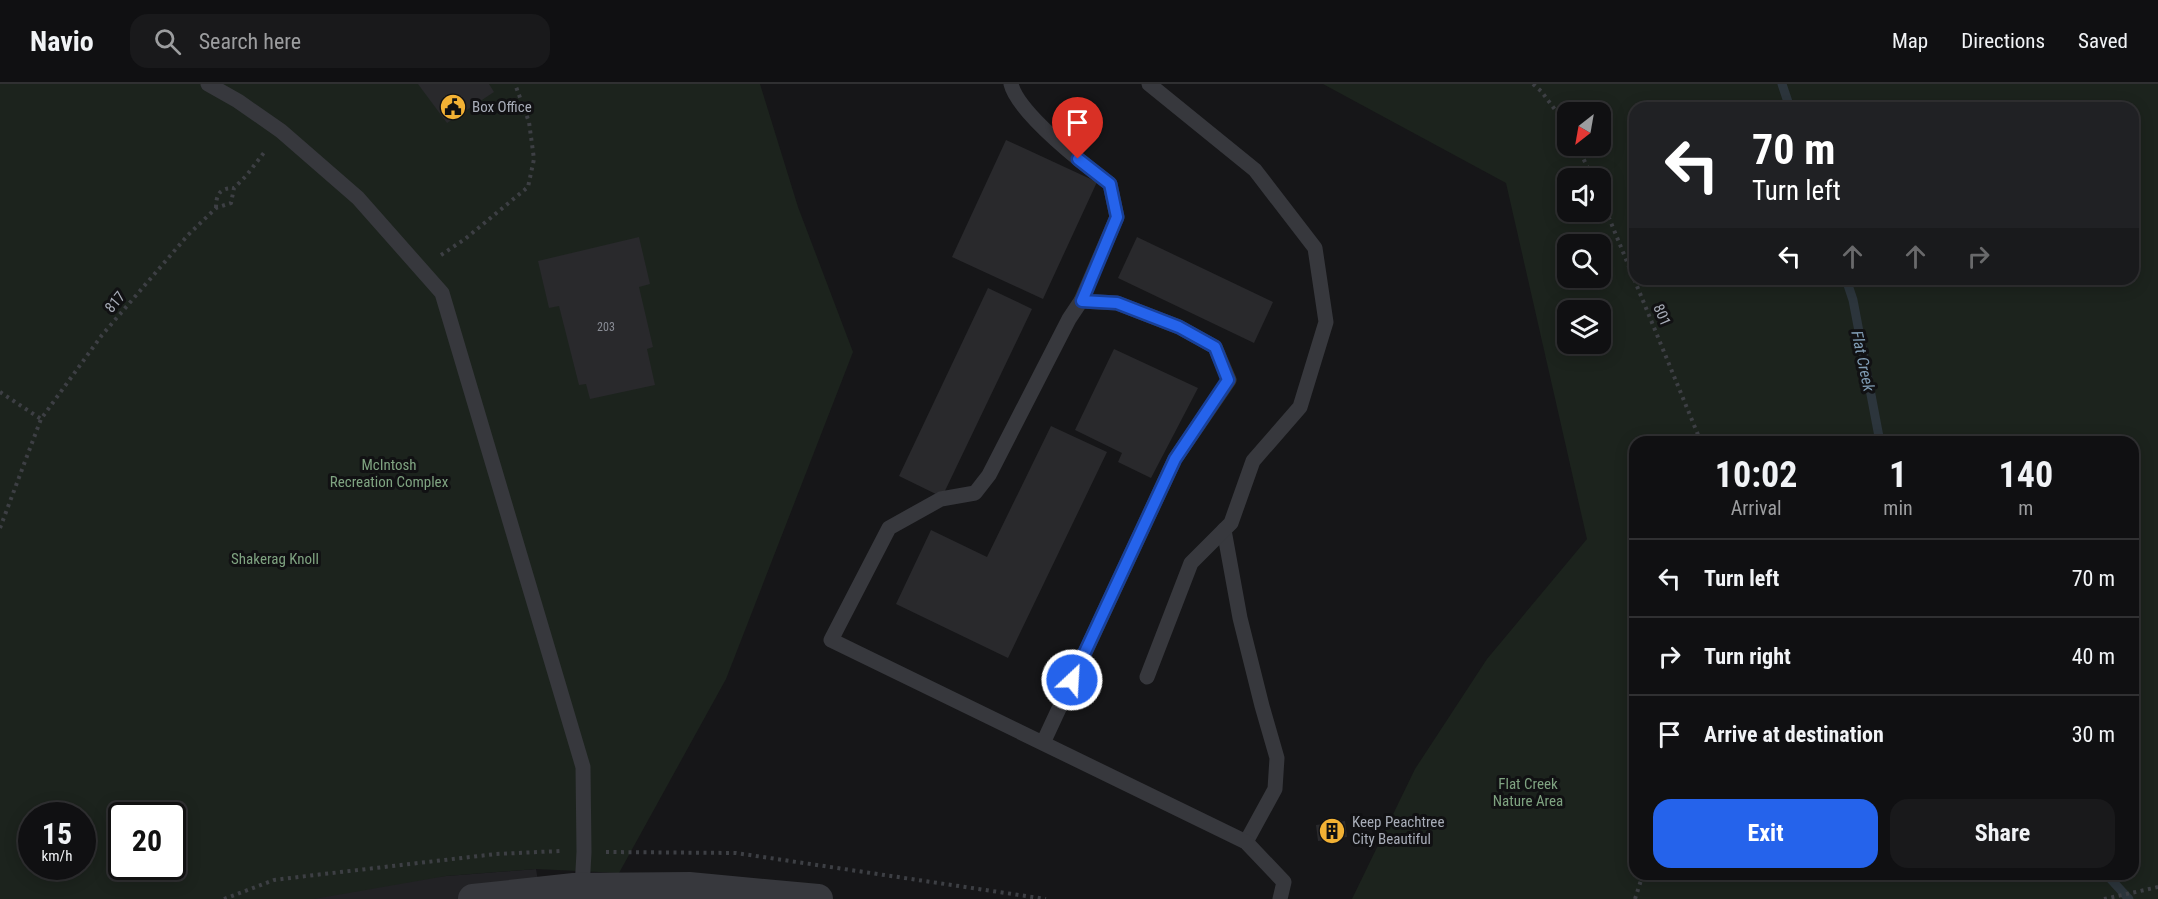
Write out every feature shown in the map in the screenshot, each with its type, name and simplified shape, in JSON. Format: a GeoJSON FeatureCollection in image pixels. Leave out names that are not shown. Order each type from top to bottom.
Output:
{"type":"FeatureCollection","features":[{"type":"Feature","properties":{"kind":"street"},"geometry":{"type":"LineString","coordinates":[[473,899],[689,887],[818,899]]}},
{"type":"Feature","properties":{"kind":"lane"},"geometry":{"type":"LineString","coordinates":[[207,84],[238,101],[281,131],[358,198],[442,293],[583,766],[582,894]]}},
{"type":"Feature","properties":{"kind":"lane"},"geometry":{"type":"LineString","coordinates":[[1011,84],[1013,94],[1040,123],[1078,159],[1110,184],[1117,217],[1082,301],[1069,319],[989,475],[975,493],[941,499],[889,528],[831,640],[1246,842],[1284,882],[1280,899]]}},
{"type":"Feature","properties":{"kind":"lane"},"geometry":{"type":"LineString","coordinates":[[1147,677],[1191,563],[1231,523],[1253,461],[1300,407],[1326,322],[1315,248],[1255,170],[1149,84]]}},
{"type":"Feature","properties":{"kind":"lane"},"geometry":{"type":"LineString","coordinates":[[1043,743],[1175,459],[1228,380],[1215,347],[1179,327],[1117,303],[1082,301]]}},
{"type":"Feature","properties":{"kind":"lane"},"geometry":{"type":"LineString","coordinates":[[1224,530],[1240,618],[1277,758],[1275,789],[1246,842]]}},
{"type":"Feature","properties":{"kind":"path"},"geometry":{"type":"LineString","coordinates":[[420,268],[465,239],[528,188],[534,159],[529,122],[515,84]]}},
{"type":"Feature","properties":{"kind":"path"},"geometry":{"type":"LineString","coordinates":[[1533,84],[1557,112]]}},
{"type":"Feature","properties":{"kind":"path","name":"817"},"geometry":{"type":"LineString","coordinates":[[0,528],[41,419],[102,335],[188,235],[216,208],[231,202],[234,188],[281,131]]}},
{"type":"Feature","properties":{"kind":"path","name":"817"},"geometry":{"type":"LineString","coordinates":[[216,208],[219,192],[226,188],[234,188]]}},
{"type":"Feature","properties":{"kind":"path","name":"801"},"geometry":{"type":"LineString","coordinates":[[1611,222],[1629,267]]}},
{"type":"Feature","properties":{"kind":"path","name":"801"},"geometry":{"type":"LineString","coordinates":[[1637,285],[1699,436]]}},
{"type":"Feature","properties":{"kind":"path"},"geometry":{"type":"LineString","coordinates":[[0,392],[41,419]]}},
{"type":"Feature","properties":{"kind":"path"},"geometry":{"type":"LineString","coordinates":[[1635,899],[1641,880]]}},
{"type":"Feature","properties":{"kind":"path"},"geometry":{"type":"LineString","coordinates":[[2104,899],[2156,887]]}},
{"type":"Feature","properties":{"kind":"shaded area"},"geometry":{"type":"Polygon","coordinates":[[[536,869],[541,899],[255,899],[280,889],[536,869]]]}},
{"type":"Feature","properties":{"kind":"green space","name":"McIntosh Recreation Complex"},"geometry":{"type":"Polygon","coordinates":[[[0,84],[760,84],[798,207],[853,352],[726,679],[619,873],[536,869],[446,876],[314,899],[0,899],[0,84]]]}},
{"type":"Feature","properties":{"kind":"green space","name":"Flat Creek Nature Area"},"geometry":{"type":"Polygon","coordinates":[[[1323,84],[2158,84],[2158,899],[1352,899],[1415,769],[1487,659],[1587,539],[1506,183],[1323,84]]]}},
{"type":"Feature","properties":{"kind":"building","name":"Box Office"},"geometry":{"type":"Polygon","coordinates":[[[418,84],[489,84],[494,92],[447,123],[418,84]]]}},
{"type":"Feature","properties":{"kind":"building"},"geometry":{"type":"Polygon","coordinates":[[[1006,140],[1097,182],[1043,299],[952,257],[1006,140]]]}},
{"type":"Feature","properties":{"kind":"building"},"geometry":{"type":"Polygon","coordinates":[[[639,237],[650,284],[639,287],[653,347],[647,349],[655,385],[590,399],[586,384],[579,385],[559,306],[549,308],[538,261],[639,237]]]}},
{"type":"Feature","properties":{"kind":"building"},"geometry":{"type":"Polygon","coordinates":[[[1137,237],[1273,302],[1254,343],[1118,278],[1137,237]]]}},
{"type":"Feature","properties":{"kind":"building"},"geometry":{"type":"Polygon","coordinates":[[[988,288],[1032,309],[942,497],[899,476],[988,288]]]}},
{"type":"Feature","properties":{"kind":"building"},"geometry":{"type":"Polygon","coordinates":[[[1114,349],[1198,388],[1151,478],[1118,462],[1122,453],[1075,430],[1114,349]]]}},
{"type":"Feature","properties":{"kind":"building"},"geometry":{"type":"Polygon","coordinates":[[[1051,426],[1107,452],[1008,658],[896,604],[931,530],[987,557],[1051,426]]]}},
{"type":"Feature","properties":{"kind":"building","name":"Keep Peachtree City Beautiful"},"geometry":{"type":"Polygon","coordinates":[[[1345,821],[1347,837],[1318,841],[1316,825],[1345,821]]]}},
{"type":"Feature","properties":{"kind":"waterway","name":"Flat Creek"},"geometry":{"type":"LineString","coordinates":[[1782,84],[1788,102]]}},
{"type":"Feature","properties":{"kind":"waterway","name":"Flat Creek"},"geometry":{"type":"LineString","coordinates":[[1848,285],[1853,300],[1879,436]]}},
{"type":"Feature","properties":{"kind":"waterway","name":"Flat Creek"},"geometry":{"type":"LineString","coordinates":[[2112,880],[2129,899]]}},
{"type":"Feature","properties":{"kind":"place","name":"Box Office"},"geometry":{"type":"Point","coordinates":[453,107]}},
{"type":"Feature","properties":{"kind":"place","name":"Keep Peachtree City Beautiful"},"geometry":{"type":"Point","coordinates":[1332,831]}},
{"type":"Feature","properties":{"kind":"route"},"geometry":{"type":"LineString","coordinates":[[1072,680],[1175,459],[1228,380],[1215,347],[1179,327],[1117,303],[1082,301],[1117,217],[1110,184],[1078,159]]}},
{"type":"Feature","properties":{"kind":"park label","name":"Shakerag Knoll"},"geometry":{"type":"Point","coordinates":[275,559]}}]}
